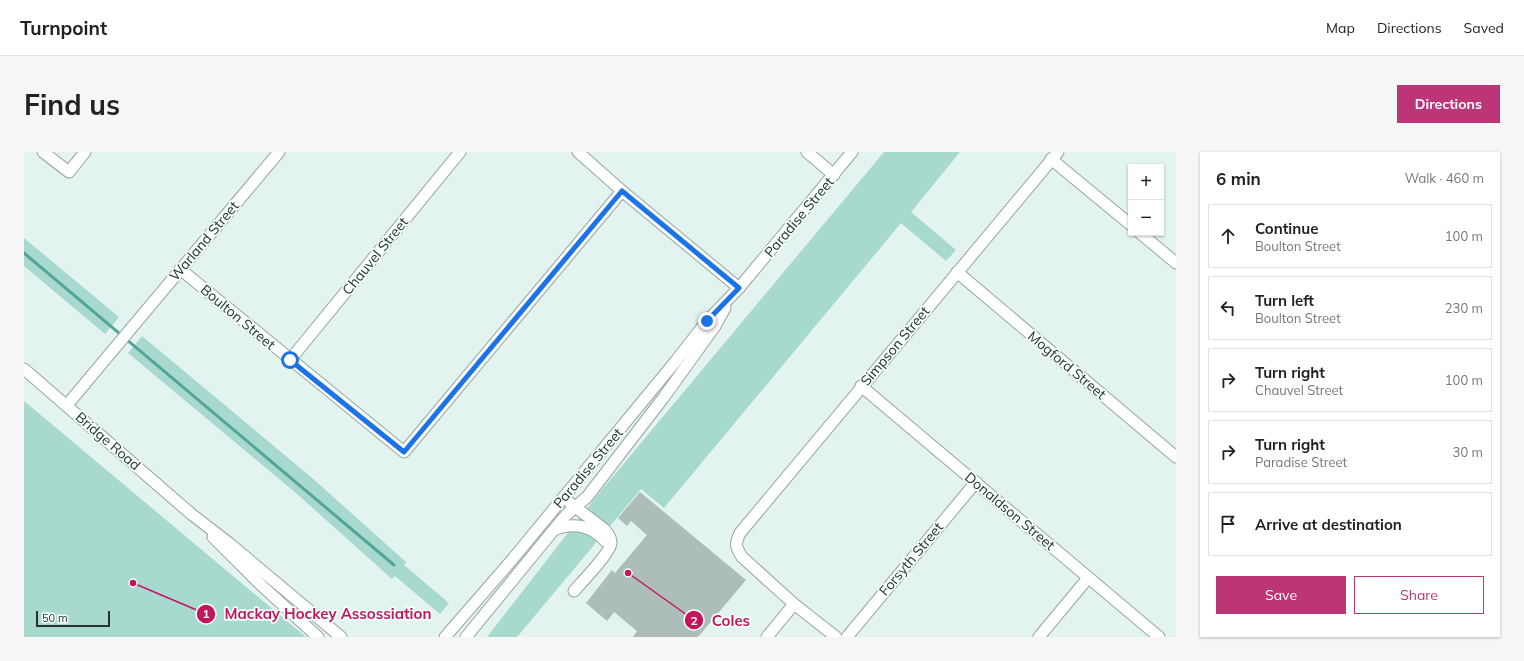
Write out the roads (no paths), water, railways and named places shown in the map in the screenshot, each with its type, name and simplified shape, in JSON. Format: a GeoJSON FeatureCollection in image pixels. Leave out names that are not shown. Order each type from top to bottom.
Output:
{"type":"FeatureCollection","features":[{"type":"Feature","properties":{"kind":"street"},"geometry":{"type":"LineString","coordinates":[[43,152],[69,172],[85,152]]}},
{"type":"Feature","properties":{"kind":"street","name":"Warland Street"},"geometry":{"type":"LineString","coordinates":[[67,405],[279,152]]}},
{"type":"Feature","properties":{"kind":"street","name":"Chauvel Street"},"geometry":{"type":"LineString","coordinates":[[290,360],[460,152]]}},
{"type":"Feature","properties":{"kind":"street"},"geometry":{"type":"LineString","coordinates":[[578,152],[622,191],[739,288]]}},
{"type":"Feature","properties":{"kind":"street"},"geometry":{"type":"LineString","coordinates":[[807,152],[834,175]]}},
{"type":"Feature","properties":{"kind":"street","name":"Paradise Street"},"geometry":{"type":"LineString","coordinates":[[445,637],[563,498],[707,321],[730,299],[852,152]]}},
{"type":"Feature","properties":{"kind":"street"},"geometry":{"type":"LineString","coordinates":[[1055,156],[1128,222]]}},
{"type":"Feature","properties":{"kind":"street","name":"Simpson Street"},"geometry":{"type":"LineString","coordinates":[[794,604],[742,557],[737,549],[736,543],[740,532],[1055,156]]}},
{"type":"Feature","properties":{"kind":"street","name":"Boulton Street"},"geometry":{"type":"LineString","coordinates":[[180,269],[404,452],[622,191]]}},
{"type":"Feature","properties":{"kind":"street"},"geometry":{"type":"LineString","coordinates":[[1144,236],[1176,263]]}},
{"type":"Feature","properties":{"kind":"street","name":"Mogford Street"},"geometry":{"type":"LineString","coordinates":[[957,272],[1176,458]]}},
{"type":"Feature","properties":{"kind":"street","name":"Paradise Street"},"geometry":{"type":"LineString","coordinates":[[466,637],[554,530],[575,507],[587,497],[664,397],[715,326],[730,299]]}},
{"type":"Feature","properties":{"kind":"street","name":"Bridge Road"},"geometry":{"type":"LineString","coordinates":[[24,369],[190,513],[234,547],[341,637]]}},
{"type":"Feature","properties":{"kind":"street","name":"Donaldson Street"},"geometry":{"type":"LineString","coordinates":[[861,386],[1159,637]]}},
{"type":"Feature","properties":{"kind":"street","name":"Forsyth Street"},"geometry":{"type":"LineString","coordinates":[[847,637],[976,482]]}},
{"type":"Feature","properties":{"kind":"street"},"geometry":{"type":"LineString","coordinates":[[563,498],[608,533],[611,544],[607,552],[574,591]]}},
{"type":"Feature","properties":{"kind":"street","name":"Bridge Road"},"geometry":{"type":"LineString","coordinates":[[190,513],[224,550],[318,637]]}},
{"type":"Feature","properties":{"kind":"street"},"geometry":{"type":"LineString","coordinates":[[554,530],[568,525],[593,531],[600,535],[605,542],[607,552]]}},
{"type":"Feature","properties":{"kind":"street"},"geometry":{"type":"LineString","coordinates":[[1039,637],[1088,578]]}},
{"type":"Feature","properties":{"kind":"street"},"geometry":{"type":"LineString","coordinates":[[766,637],[794,604],[836,637]]}},
{"type":"Feature","properties":{"kind":"waterway"},"geometry":{"type":"LineString","coordinates":[[24,253],[394,565]]}},
{"type":"Feature","properties":{"kind":"place","name":"Coles"},"geometry":{"type":"Point","coordinates":[628,573]}},
{"type":"Feature","properties":{"kind":"place","name":"Mackay Hockey Assossiation"},"geometry":{"type":"Point","coordinates":[133,583]}}]}
